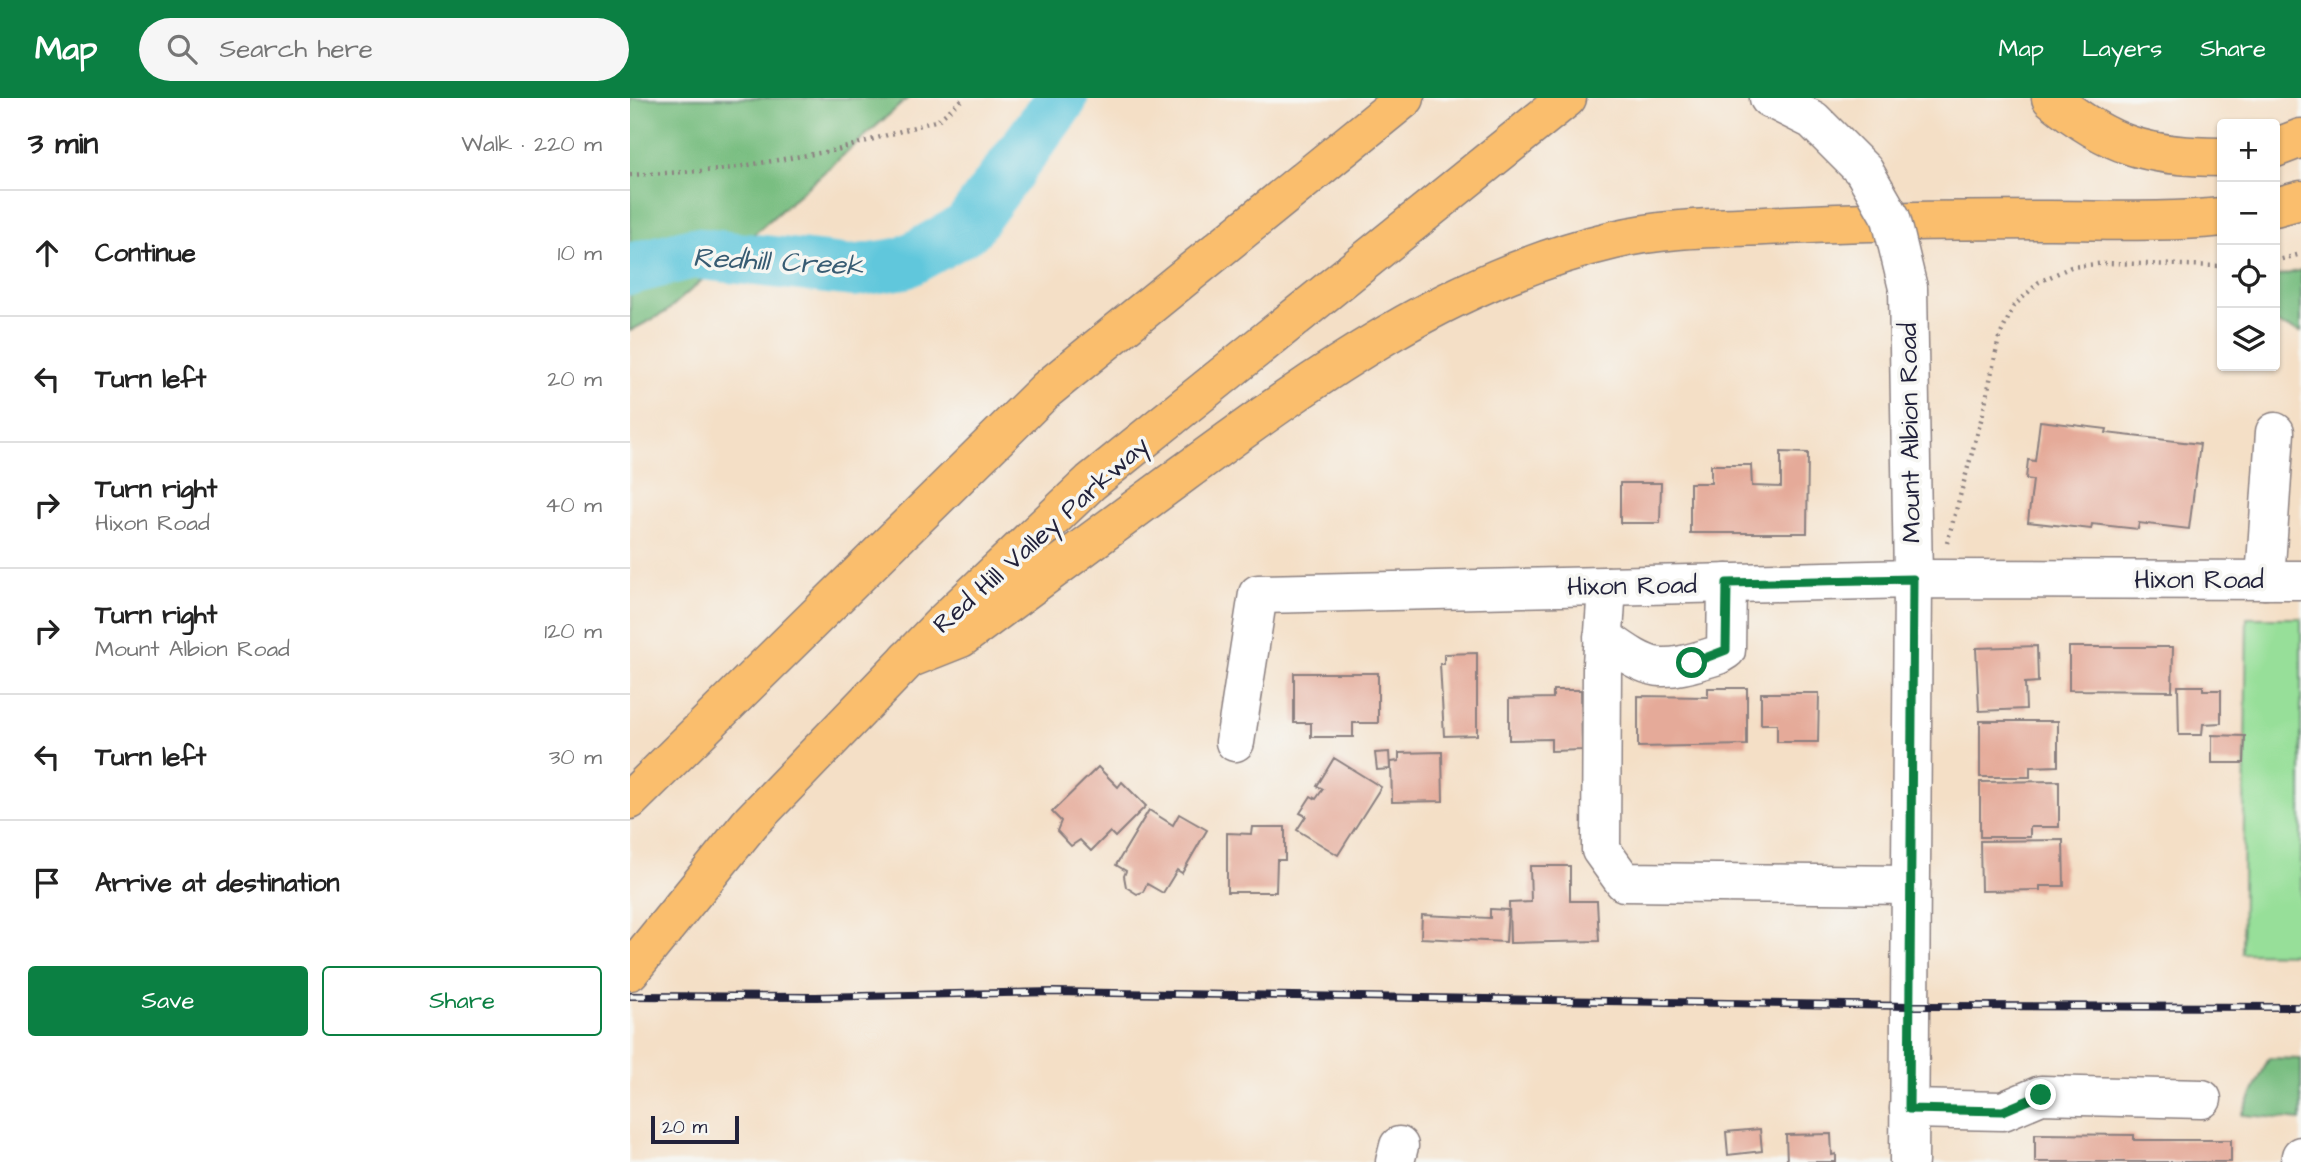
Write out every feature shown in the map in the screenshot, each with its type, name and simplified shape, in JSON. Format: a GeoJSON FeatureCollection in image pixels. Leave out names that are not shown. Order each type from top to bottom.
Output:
{"type":"FeatureCollection","features":[{"type":"Feature","properties":{"kind":"highway"},"geometry":{"type":"LineString","coordinates":[[630,800],[1046,390],[1405,98]]}},
{"type":"Feature","properties":{"kind":"highway","name":"Red Hill Valley Parkway"},"geometry":{"type":"LineString","coordinates":[[630,971],[751,822],[908,659],[1091,482],[1567,98]]}},
{"type":"Feature","properties":{"kind":"highway"},"geometry":{"type":"LineString","coordinates":[[2051,98],[2082,123],[2125,146],[2183,157],[2217,157]]}},
{"type":"Feature","properties":{"kind":"highway"},"geometry":{"type":"LineString","coordinates":[[2280,146],[2301,138]]}},
{"type":"Feature","properties":{"kind":"highway"},"geometry":{"type":"LineString","coordinates":[[2280,206],[2301,200]]}},
{"type":"Feature","properties":{"kind":"highway"},"geometry":{"type":"LineString","coordinates":[[908,659],[961,638],[1252,424],[1376,340],[1454,296],[1537,264],[1614,240],[1690,229],[2024,220],[2165,223],[2217,218]]}},
{"type":"Feature","properties":{"kind":"street","name":"Mount Albion Road"},"geometry":{"type":"LineString","coordinates":[[1769,98],[1813,120],[1864,171],[1891,218],[1908,288],[1913,579],[1909,1162]]}},
{"type":"Feature","properties":{"kind":"street"},"geometry":{"type":"LineString","coordinates":[[2275,432],[2283,580]]}},
{"type":"Feature","properties":{"kind":"street","name":"Hixon Road"},"geometry":{"type":"LineString","coordinates":[[1235,742],[1258,594],[1913,579],[2283,580]]}},
{"type":"Feature","properties":{"kind":"street"},"geometry":{"type":"LineString","coordinates":[[1603,637],[1640,664],[1663,668],[1718,654],[1726,650],[1727,583]]}},
{"type":"Feature","properties":{"kind":"street"},"geometry":{"type":"LineString","coordinates":[[1607,586],[1603,637],[1601,850],[1624,882],[1911,885]]}},
{"type":"Feature","properties":{"kind":"street"},"geometry":{"type":"LineString","coordinates":[[1909,1109],[2003,1111],[2041,1095],[2202,1100]]}},
{"type":"Feature","properties":{"kind":"street"},"geometry":{"type":"LineString","coordinates":[[2300,1162],[2301,1156]]}},
{"type":"Feature","properties":{"kind":"path"},"geometry":{"type":"LineString","coordinates":[[630,175],[719,170],[837,150],[938,120],[964,98]]}},
{"type":"Feature","properties":{"kind":"path"},"geometry":{"type":"LineString","coordinates":[[2280,260],[2301,254]]}},
{"type":"Feature","properties":{"kind":"path"},"geometry":{"type":"LineString","coordinates":[[1913,579],[1949,541],[1999,338],[2014,306],[2039,282],[2071,267],[2106,264],[2217,266]]}},
{"type":"Feature","properties":{"kind":"green space"},"geometry":{"type":"Polygon","coordinates":[[[630,98],[908,98],[666,312],[630,331],[630,98]]]}},
{"type":"Feature","properties":{"kind":"green space"},"geometry":{"type":"Polygon","coordinates":[[[2301,270],[2301,332],[2280,325],[2280,276],[2301,270]]]}},
{"type":"Feature","properties":{"kind":"green space"},"geometry":{"type":"Polygon","coordinates":[[[2247,618],[2301,618],[2301,954],[2242,953],[2247,618]]]}},
{"type":"Feature","properties":{"kind":"green space"},"geometry":{"type":"Polygon","coordinates":[[[2269,1058],[2301,1059],[2301,1120],[2242,1115],[2269,1058]]]}},
{"type":"Feature","properties":{"kind":"building"},"geometry":{"type":"Polygon","coordinates":[[[2040,421],[2107,429],[2106,433],[2200,444],[2189,529],[2139,523],[2138,529],[2092,524],[2091,529],[2028,522],[2033,480],[2026,479],[2028,460],[2035,461],[2040,421]]]}},
{"type":"Feature","properties":{"kind":"building"},"geometry":{"type":"Polygon","coordinates":[[[1781,452],[1808,453],[1807,533],[1690,533],[1690,483],[1711,483],[1711,465],[1751,465],[1752,486],[1781,487],[1781,452]]]}},
{"type":"Feature","properties":{"kind":"building"},"geometry":{"type":"Polygon","coordinates":[[[1620,483],[1661,483],[1660,523],[1620,523],[1620,483]]]}},
{"type":"Feature","properties":{"kind":"building"},"geometry":{"type":"Polygon","coordinates":[[[2037,646],[2038,682],[2025,683],[2026,709],[1979,711],[1976,648],[2037,646]]]}},
{"type":"Feature","properties":{"kind":"building"},"geometry":{"type":"Polygon","coordinates":[[[2069,647],[2173,647],[2172,691],[2069,690],[2069,647]]]}},
{"type":"Feature","properties":{"kind":"building"},"geometry":{"type":"Polygon","coordinates":[[[1477,653],[1477,735],[1444,736],[1440,664],[1444,664],[1444,654],[1477,653]]]}},
{"type":"Feature","properties":{"kind":"building"},"geometry":{"type":"Polygon","coordinates":[[[1294,673],[1378,673],[1378,723],[1353,723],[1353,737],[1311,737],[1311,723],[1294,723],[1294,673]]]}},
{"type":"Feature","properties":{"kind":"building"},"geometry":{"type":"Polygon","coordinates":[[[2178,686],[2203,686],[2203,690],[2221,690],[2221,723],[2203,724],[2202,735],[2179,735],[2178,686]]]}},
{"type":"Feature","properties":{"kind":"building"},"geometry":{"type":"Polygon","coordinates":[[[1708,688],[1747,688],[1747,745],[1638,747],[1638,696],[1708,697],[1708,688]]]}},
{"type":"Feature","properties":{"kind":"building"},"geometry":{"type":"Polygon","coordinates":[[[1553,690],[1581,690],[1582,750],[1551,751],[1551,739],[1509,740],[1509,699],[1553,698],[1553,690]]]}},
{"type":"Feature","properties":{"kind":"building"},"geometry":{"type":"Polygon","coordinates":[[[1761,693],[1819,693],[1818,742],[1777,742],[1777,724],[1761,724],[1761,693]]]}},
{"type":"Feature","properties":{"kind":"building"},"geometry":{"type":"Polygon","coordinates":[[[1980,721],[2058,721],[2058,766],[2030,767],[2030,777],[1980,777],[1980,721]]]}},
{"type":"Feature","properties":{"kind":"building"},"geometry":{"type":"Polygon","coordinates":[[[2212,735],[2245,736],[2244,763],[2212,763],[2212,735]]]}},
{"type":"Feature","properties":{"kind":"building"},"geometry":{"type":"Polygon","coordinates":[[[1389,752],[1390,769],[1377,770],[1375,753],[1389,752]]]}},
{"type":"Feature","properties":{"kind":"building"},"geometry":{"type":"Polygon","coordinates":[[[1442,752],[1443,801],[1392,802],[1391,762],[1399,761],[1399,753],[1442,752]]]}},
{"type":"Feature","properties":{"kind":"building"},"geometry":{"type":"Polygon","coordinates":[[[1334,758],[1381,787],[1338,855],[1297,830],[1306,816],[1300,813],[1311,796],[1316,799],[1323,789],[1317,786],[1334,758]]]}},
{"type":"Feature","properties":{"kind":"building"},"geometry":{"type":"Polygon","coordinates":[[[1098,767],[1118,787],[1122,782],[1146,806],[1115,837],[1110,832],[1091,851],[1080,840],[1071,846],[1057,831],[1061,821],[1052,812],[1098,767]]]}},
{"type":"Feature","properties":{"kind":"building"},"geometry":{"type":"Polygon","coordinates":[[[2059,781],[2059,827],[2030,827],[2030,837],[1980,837],[1980,782],[2059,781]]]}},
{"type":"Feature","properties":{"kind":"building"},"geometry":{"type":"Polygon","coordinates":[[[1149,810],[1173,825],[1179,814],[1207,830],[1182,873],[1177,870],[1163,893],[1147,884],[1143,892],[1137,894],[1126,887],[1126,871],[1116,865],[1149,810]]]}},
{"type":"Feature","properties":{"kind":"building"},"geometry":{"type":"Polygon","coordinates":[[[1252,827],[1285,827],[1285,860],[1277,860],[1276,892],[1227,892],[1227,833],[1251,834],[1252,827]]]}},
{"type":"Feature","properties":{"kind":"building"},"geometry":{"type":"Polygon","coordinates":[[[2063,840],[2064,886],[2040,886],[2040,890],[1981,891],[1980,841],[2063,840]]]}},
{"type":"Feature","properties":{"kind":"building"},"geometry":{"type":"Polygon","coordinates":[[[1530,866],[1570,866],[1570,901],[1597,901],[1599,941],[1510,943],[1509,903],[1531,902],[1530,866]]]}},
{"type":"Feature","properties":{"kind":"building"},"geometry":{"type":"Polygon","coordinates":[[[1490,909],[1508,910],[1506,942],[1421,938],[1422,915],[1490,918],[1490,909]]]}},
{"type":"Feature","properties":{"kind":"building"},"geometry":{"type":"Polygon","coordinates":[[[1760,1129],[1762,1151],[1728,1155],[1726,1132],[1760,1129]]]}},
{"type":"Feature","properties":{"kind":"building"},"geometry":{"type":"Polygon","coordinates":[[[1831,1134],[1832,1155],[1836,1154],[1836,1162],[1787,1162],[1786,1135],[1831,1134]]]}},
{"type":"Feature","properties":{"kind":"building"},"geometry":{"type":"Polygon","coordinates":[[[2035,1134],[2134,1135],[2134,1140],[2231,1140],[2231,1162],[2035,1162],[2035,1134]]]}},
{"type":"Feature","properties":{"kind":"waterway","name":"Redhill Creek"},"geometry":{"type":"LineString","coordinates":[[630,269],[693,253],[853,271],[904,263],[967,228],[1062,98]]}},
{"type":"Feature","properties":{"kind":"railway"},"geometry":{"type":"LineString","coordinates":[[630,996],[816,997],[1053,992],[1910,1006],[2301,1007]]}},
{"type":"Feature","properties":{"kind":"route"},"geometry":{"type":"LineString","coordinates":[[1692,663],[1726,650],[1727,583],[1913,579],[1909,1109],[2003,1111],[2041,1095]]}}]}
